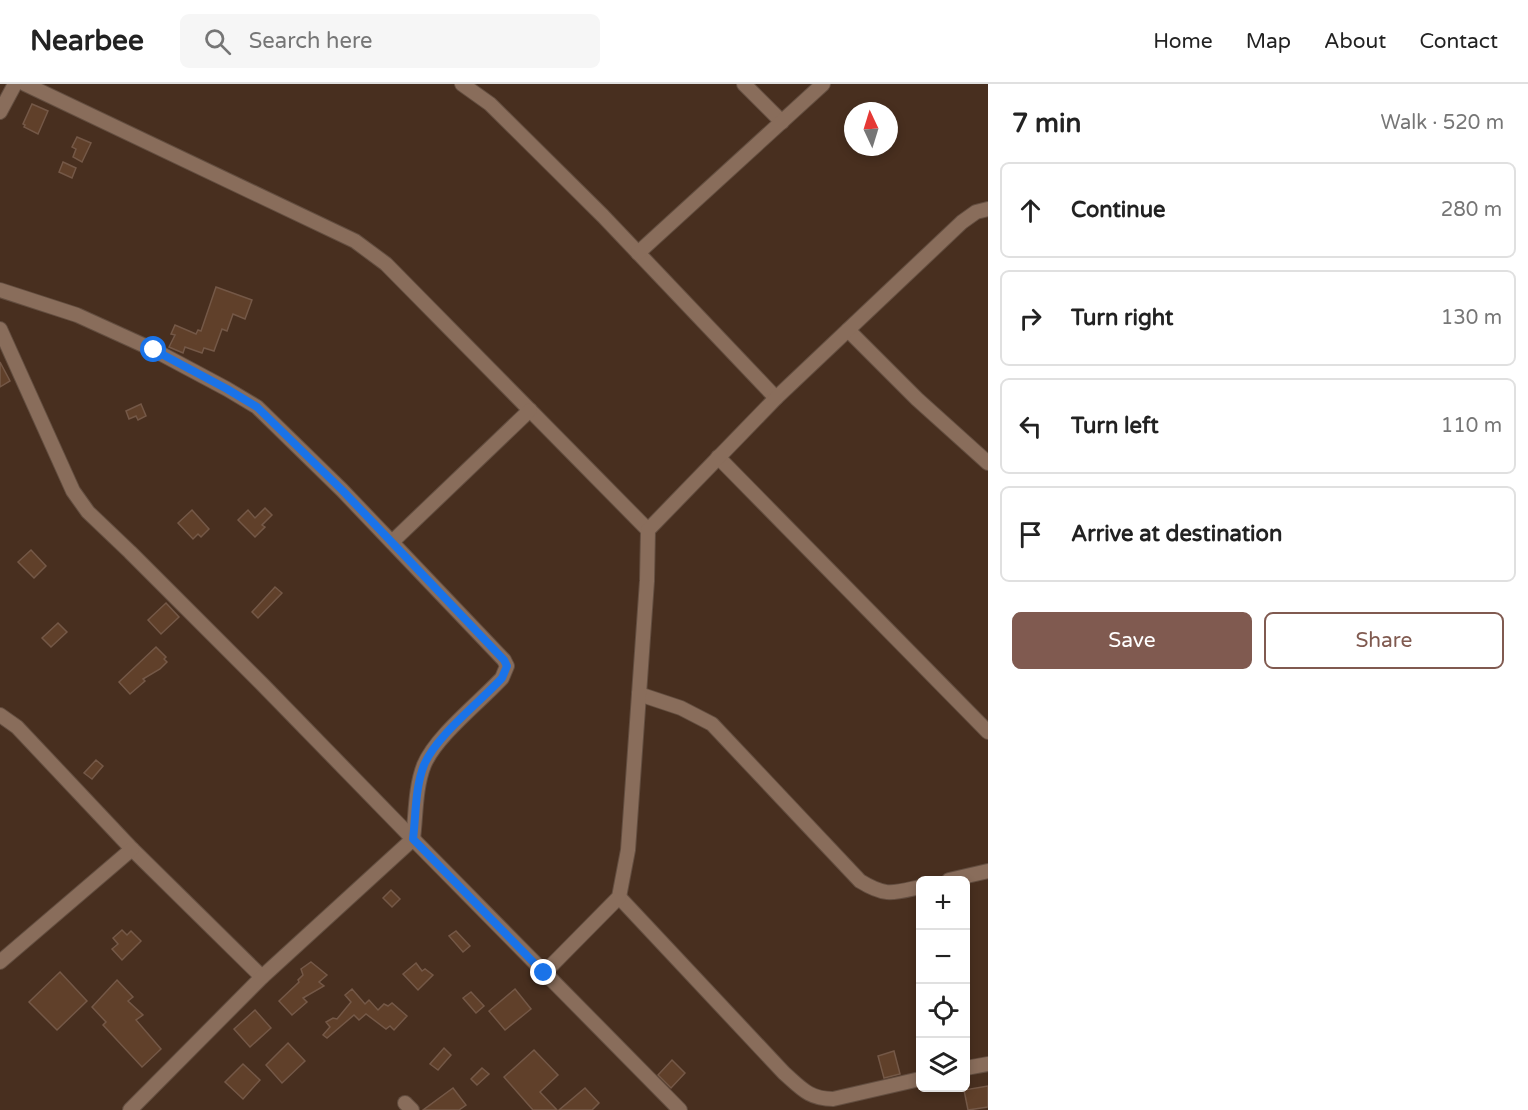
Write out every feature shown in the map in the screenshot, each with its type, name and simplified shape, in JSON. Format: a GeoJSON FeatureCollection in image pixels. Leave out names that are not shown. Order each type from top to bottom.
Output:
{"type":"FeatureCollection","features":[{"type":"Feature","properties":{"kind":"street"},"geometry":{"type":"LineString","coordinates":[[0,112],[15,84]]}},
{"type":"Feature","properties":{"kind":"street"},"geometry":{"type":"LineString","coordinates":[[25,84],[355,241],[386,264],[648,530]]}},
{"type":"Feature","properties":{"kind":"street"},"geometry":{"type":"LineString","coordinates":[[462,84],[490,104],[638,253],[776,398]]}},
{"type":"Feature","properties":{"kind":"street"},"geometry":{"type":"LineString","coordinates":[[744,84],[782,122]]}},
{"type":"Feature","properties":{"kind":"street"},"geometry":{"type":"LineString","coordinates":[[638,253],[824,84]]}},
{"type":"Feature","properties":{"kind":"street"},"geometry":{"type":"LineString","coordinates":[[544,973],[619,897],[628,850],[647,581],[648,530],[776,398],[962,222],[976,212],[988,209]]}},
{"type":"Feature","properties":{"kind":"street"},"geometry":{"type":"LineString","coordinates":[[0,290],[77,315],[154,350],[257,407],[342,490],[507,666],[502,678],[441,740],[424,763],[419,782],[413,839],[262,977],[130,1110]]}},
{"type":"Feature","properties":{"kind":"street"},"geometry":{"type":"LineString","coordinates":[[0,329],[73,491],[88,512],[263,685],[680,1110]]}},
{"type":"Feature","properties":{"kind":"street"},"geometry":{"type":"LineString","coordinates":[[848,330],[917,399],[988,463]]}},
{"type":"Feature","properties":{"kind":"street"},"geometry":{"type":"LineString","coordinates":[[392,542],[530,410]]}},
{"type":"Feature","properties":{"kind":"street"},"geometry":{"type":"LineString","coordinates":[[718,457],[988,732]]}},
{"type":"Feature","properties":{"kind":"street"},"geometry":{"type":"LineString","coordinates":[[639,694],[681,708],[712,724],[860,881],[874,890],[886,893],[916,888]]}},
{"type":"Feature","properties":{"kind":"street"},"geometry":{"type":"LineString","coordinates":[[0,715],[17,727],[132,849],[262,977]]}},
{"type":"Feature","properties":{"kind":"street"},"geometry":{"type":"LineString","coordinates":[[0,962],[132,849]]}},
{"type":"Feature","properties":{"kind":"street"},"geometry":{"type":"LineString","coordinates":[[968,876],[988,872]]}},
{"type":"Feature","properties":{"kind":"street"},"geometry":{"type":"LineString","coordinates":[[619,897],[784,1073],[806,1093],[819,1099],[833,1099],[916,1080]]}},
{"type":"Feature","properties":{"kind":"street"},"geometry":{"type":"LineString","coordinates":[[970,1067],[988,1064]]}},
{"type":"Feature","properties":{"kind":"building"},"geometry":{"type":"Polygon","coordinates":[[[32,104],[48,111],[38,134],[24,127],[23,124],[32,104]]]}},
{"type":"Feature","properties":{"kind":"building"},"geometry":{"type":"Polygon","coordinates":[[[77,137],[91,143],[82,162],[73,157],[76,149],[72,147],[77,137]]]}},
{"type":"Feature","properties":{"kind":"building"},"geometry":{"type":"Polygon","coordinates":[[[63,162],[76,168],[72,178],[59,172],[63,162]]]}},
{"type":"Feature","properties":{"kind":"building"},"geometry":{"type":"Polygon","coordinates":[[[216,287],[252,300],[245,319],[233,314],[227,331],[222,329],[214,351],[204,348],[202,353],[185,347],[183,353],[169,347],[175,335],[171,334],[175,325],[196,334],[198,330],[201,331],[216,287]]]}},
{"type":"Feature","properties":{"kind":"building"},"geometry":{"type":"Polygon","coordinates":[[[0,362],[10,381],[0,387],[0,362]]]}},
{"type":"Feature","properties":{"kind":"building"},"geometry":{"type":"Polygon","coordinates":[[[141,404],[146,416],[138,420],[136,416],[129,419],[126,411],[141,404]]]}},
{"type":"Feature","properties":{"kind":"building"},"geometry":{"type":"Polygon","coordinates":[[[265,508],[272,515],[255,537],[238,520],[248,510],[255,518],[265,508]]]}},
{"type":"Feature","properties":{"kind":"building"},"geometry":{"type":"Polygon","coordinates":[[[192,510],[209,529],[201,537],[198,534],[193,539],[178,523],[192,510]]]}},
{"type":"Feature","properties":{"kind":"building"},"geometry":{"type":"Polygon","coordinates":[[[31,550],[46,566],[34,578],[18,562],[31,550]]]}},
{"type":"Feature","properties":{"kind":"building"},"geometry":{"type":"Polygon","coordinates":[[[275,587],[282,593],[258,618],[252,612],[275,587]]]}},
{"type":"Feature","properties":{"kind":"building"},"geometry":{"type":"Polygon","coordinates":[[[166,603],[179,617],[161,634],[148,620],[166,603]]]}},
{"type":"Feature","properties":{"kind":"building"},"geometry":{"type":"Polygon","coordinates":[[[58,623],[67,632],[51,647],[42,638],[58,623]]]}},
{"type":"Feature","properties":{"kind":"building"},"geometry":{"type":"Polygon","coordinates":[[[156,647],[166,657],[164,659],[167,662],[143,679],[145,681],[130,694],[119,682],[156,647]]]}},
{"type":"Feature","properties":{"kind":"building"},"geometry":{"type":"Polygon","coordinates":[[[96,760],[103,766],[92,779],[84,773],[96,760]]]}},
{"type":"Feature","properties":{"kind":"building"},"geometry":{"type":"Polygon","coordinates":[[[391,890],[400,899],[392,907],[383,898],[391,890]]]}},
{"type":"Feature","properties":{"kind":"building"},"geometry":{"type":"Polygon","coordinates":[[[122,930],[127,935],[131,931],[141,941],[122,960],[112,949],[118,944],[113,938],[122,930]]]}},
{"type":"Feature","properties":{"kind":"building"},"geometry":{"type":"Polygon","coordinates":[[[456,931],[470,946],[463,952],[449,936],[456,931]]]}},
{"type":"Feature","properties":{"kind":"building"},"geometry":{"type":"Polygon","coordinates":[[[311,962],[327,975],[319,982],[324,986],[303,998],[307,1002],[292,1015],[279,1001],[299,982],[298,980],[303,975],[301,969],[311,962]]]}},
{"type":"Feature","properties":{"kind":"building"},"geometry":{"type":"Polygon","coordinates":[[[416,963],[422,971],[425,969],[433,975],[418,990],[403,974],[416,963]]]}},
{"type":"Feature","properties":{"kind":"building"},"geometry":{"type":"Polygon","coordinates":[[[60,972],[87,1001],[57,1030],[29,1002],[60,972]]]}},
{"type":"Feature","properties":{"kind":"building"},"geometry":{"type":"Polygon","coordinates":[[[117,980],[133,997],[128,1001],[143,1015],[136,1020],[161,1049],[142,1067],[103,1025],[106,1022],[92,1007],[117,980]]]}},
{"type":"Feature","properties":{"kind":"building"},"geometry":{"type":"Polygon","coordinates":[[[352,989],[365,1004],[369,1000],[378,1010],[384,1004],[388,1006],[392,1003],[407,1016],[394,1030],[390,1026],[386,1029],[366,1014],[359,1020],[354,1015],[327,1038],[323,1035],[330,1027],[326,1022],[333,1018],[337,1019],[351,1002],[345,995],[352,989]]]}},
{"type":"Feature","properties":{"kind":"building"},"geometry":{"type":"Polygon","coordinates":[[[515,989],[531,1009],[505,1030],[489,1011],[515,989]]]}},
{"type":"Feature","properties":{"kind":"building"},"geometry":{"type":"Polygon","coordinates":[[[471,992],[484,1006],[476,1013],[463,998],[471,992]]]}},
{"type":"Feature","properties":{"kind":"building"},"geometry":{"type":"Polygon","coordinates":[[[255,1010],[271,1028],[250,1047],[234,1029],[255,1010]]]}},
{"type":"Feature","properties":{"kind":"building"},"geometry":{"type":"Polygon","coordinates":[[[288,1043],[305,1061],[282,1083],[266,1065],[288,1043]]]}},
{"type":"Feature","properties":{"kind":"building"},"geometry":{"type":"Polygon","coordinates":[[[444,1048],[451,1055],[438,1070],[430,1064],[444,1048]]]}},
{"type":"Feature","properties":{"kind":"building"},"geometry":{"type":"Polygon","coordinates":[[[534,1050],[558,1075],[540,1092],[557,1110],[533,1110],[504,1077],[534,1050]]]}},
{"type":"Feature","properties":{"kind":"building"},"geometry":{"type":"Polygon","coordinates":[[[894,1051],[900,1074],[884,1078],[878,1056],[894,1051]]]}},
{"type":"Feature","properties":{"kind":"building"},"geometry":{"type":"Polygon","coordinates":[[[672,1060],[685,1073],[671,1088],[658,1075],[672,1060]]]}},
{"type":"Feature","properties":{"kind":"building"},"geometry":{"type":"Polygon","coordinates":[[[243,1064],[260,1080],[243,1099],[225,1082],[243,1064]]]}},
{"type":"Feature","properties":{"kind":"building"},"geometry":{"type":"Polygon","coordinates":[[[482,1068],[489,1074],[477,1085],[471,1079],[482,1068]]]}},
{"type":"Feature","properties":{"kind":"building"},"geometry":{"type":"Polygon","coordinates":[[[988,1086],[988,1107],[968,1110],[964,1092],[970,1092],[970,1089],[988,1086]]]}},
{"type":"Feature","properties":{"kind":"building"},"geometry":{"type":"Polygon","coordinates":[[[453,1088],[466,1105],[459,1110],[423,1110],[453,1088]]]}},
{"type":"Feature","properties":{"kind":"building"},"geometry":{"type":"Polygon","coordinates":[[[585,1088],[599,1103],[592,1110],[559,1110],[585,1088]]]}},
{"type":"Feature","properties":{"kind":"route"},"geometry":{"type":"LineString","coordinates":[[154,350],[257,407],[342,490],[504,660],[507,666],[502,678],[441,740],[424,763],[419,782],[413,839],[544,973]]}}]}
